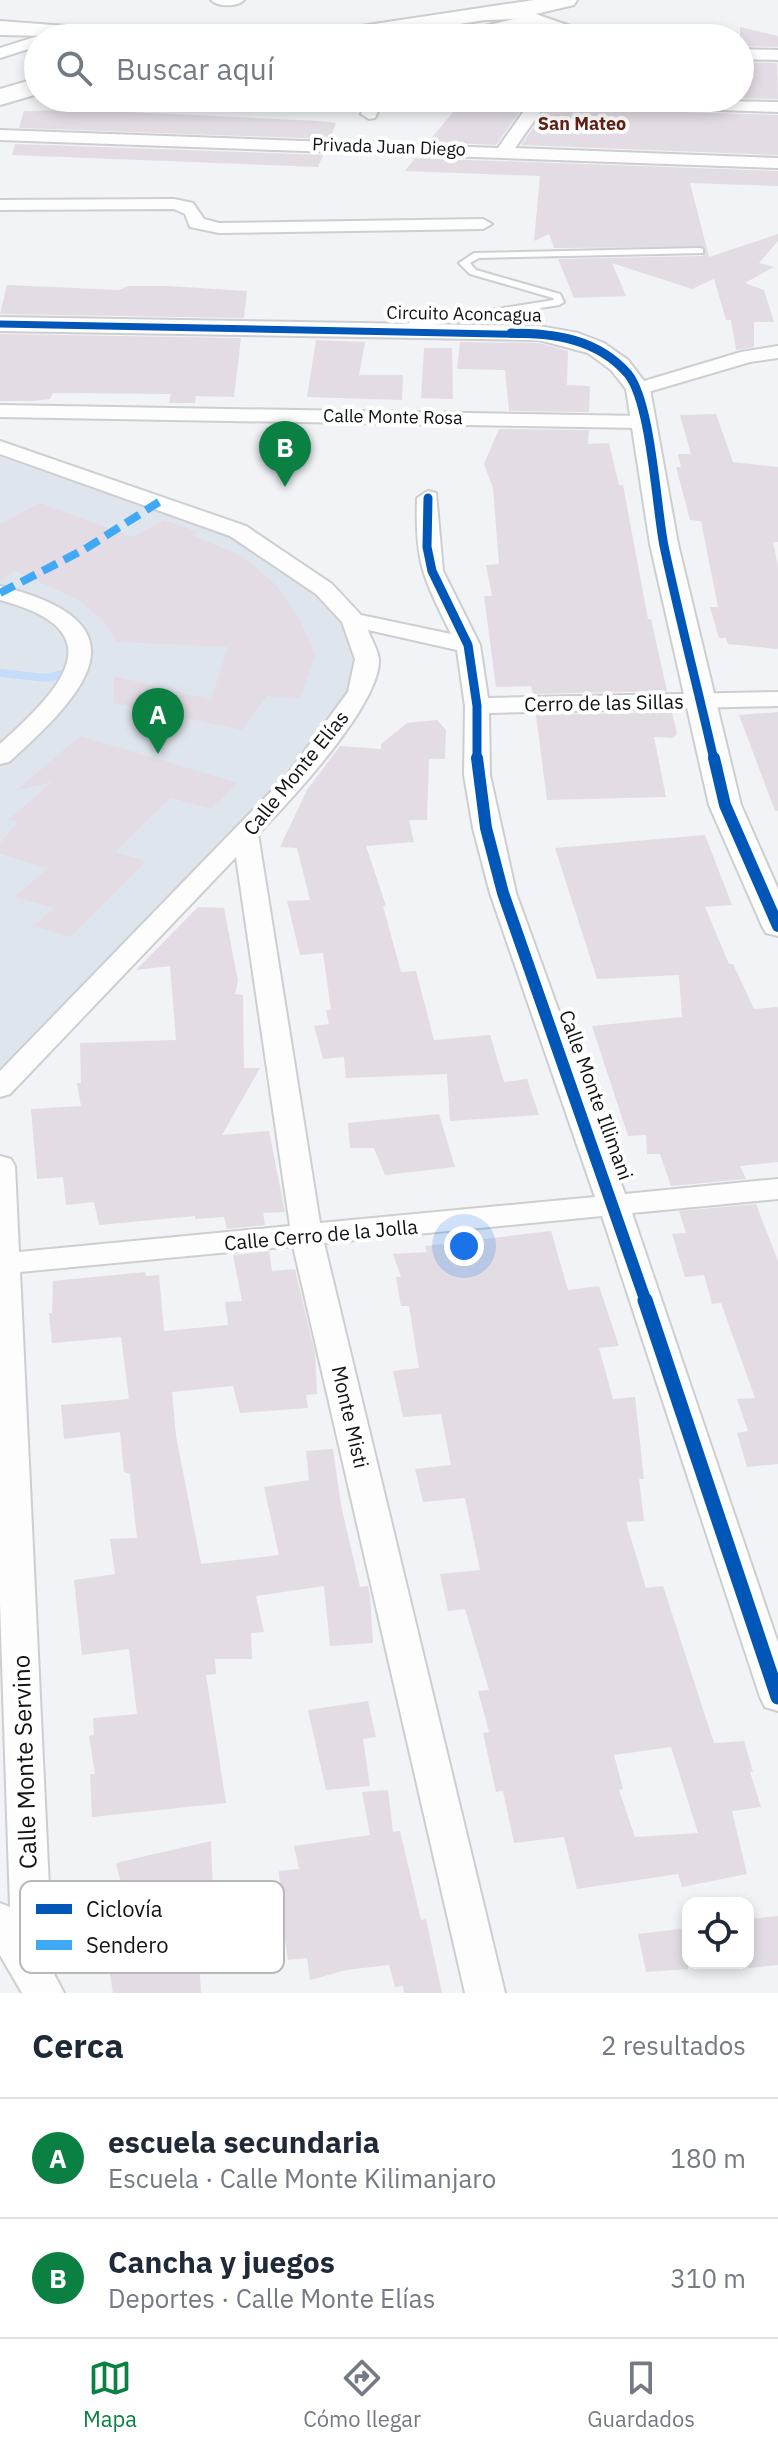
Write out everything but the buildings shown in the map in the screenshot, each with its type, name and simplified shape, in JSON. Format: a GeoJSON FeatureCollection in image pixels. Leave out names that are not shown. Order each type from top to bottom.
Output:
{"type":"FeatureCollection","features":[{"type":"Feature","properties":{"kind":"main road"},"geometry":{"type":"LineString","coordinates":[[419,24],[565,0]]}},
{"type":"Feature","properties":{"kind":"main road"},"geometry":{"type":"LineString","coordinates":[[0,28],[24,31]]}},
{"type":"Feature","properties":{"kind":"main road"},"geometry":{"type":"LineString","coordinates":[[0,97],[24,90]]}},
{"type":"Feature","properties":{"kind":"street"},"geometry":{"type":"LineString","coordinates":[[476,24],[510,10],[550,24]]}},
{"type":"Feature","properties":{"kind":"street"},"geometry":{"type":"LineString","coordinates":[[0,53],[24,45]]}},
{"type":"Feature","properties":{"kind":"street"},"geometry":{"type":"LineString","coordinates":[[754,54],[778,55]]}},
{"type":"Feature","properties":{"kind":"street"},"geometry":{"type":"LineString","coordinates":[[754,106],[778,107]]}},
{"type":"Feature","properties":{"kind":"street"},"geometry":{"type":"LineString","coordinates":[[504,152],[531,112]]}},
{"type":"Feature","properties":{"kind":"street","name":"Privada Juan Diego"},"geometry":{"type":"LineString","coordinates":[[0,135],[778,163]]}},
{"type":"Feature","properties":{"kind":"street"},"geometry":{"type":"LineString","coordinates":[[0,205],[174,204],[189,206],[196,223],[219,228],[483,224]]}},
{"type":"Feature","properties":{"kind":"street","name":"Circuito Aconcagua"},"geometry":{"type":"LineString","coordinates":[[0,324],[562,335],[603,350],[630,376],[638,389]]}},
{"type":"Feature","properties":{"kind":"street"},"geometry":{"type":"LineString","coordinates":[[778,352],[748,356],[638,389],[641,422],[664,544],[725,805],[778,926]]}},
{"type":"Feature","properties":{"kind":"street","name":"Calle Monte Rosa"},"geometry":{"type":"LineString","coordinates":[[0,411],[641,422]]}},
{"type":"Feature","properties":{"kind":"street","name":"Calle Monte Elías"},"geometry":{"type":"LineString","coordinates":[[0,447],[238,531],[324,589],[353,620],[367,659],[360,692],[328,739],[246,835],[0,1088]]}},
{"type":"Feature","properties":{"kind":"street","name":"Calle Monte Illimani"},"geometry":{"type":"LineString","coordinates":[[428,498],[427,547],[432,571],[468,645],[477,706],[477,775],[486,828],[503,893],[614,1206],[778,1697]]}},
{"type":"Feature","properties":{"kind":"street"},"geometry":{"type":"LineString","coordinates":[[0,593],[52,610],[74,630],[82,648],[79,673],[64,698],[0,757]]}},
{"type":"Feature","properties":{"kind":"street"},"geometry":{"type":"LineString","coordinates":[[353,620],[468,645]]}},
{"type":"Feature","properties":{"kind":"street","name":"Cerro de las Sillas"},"geometry":{"type":"LineString","coordinates":[[477,706],[778,699]]}},
{"type":"Feature","properties":{"kind":"street","name":"Monte Misti"},"geometry":{"type":"LineString","coordinates":[[246,835],[307,1237],[485,1993]]}},
{"type":"Feature","properties":{"kind":"street","name":"Calle Monte Servino"},"geometry":{"type":"LineString","coordinates":[[0,1166],[34,1881]]}},
{"type":"Feature","properties":{"kind":"street","name":"Calle Cerro de la Jolla"},"geometry":{"type":"LineString","coordinates":[[7,1263],[307,1237],[778,1189]]}},
{"type":"Feature","properties":{"kind":"street"},"geometry":{"type":"LineString","coordinates":[[0,1920],[20,1952]]}},
{"type":"Feature","properties":{"kind":"lane"},"geometry":{"type":"LineString","coordinates":[[384,330],[559,302],[557,296],[547,292],[473,272],[464,263],[477,255],[700,251]]}},
{"type":"Feature","properties":{"kind":"shaded area"},"geometry":{"type":"Polygon","coordinates":[[[0,447],[238,531],[324,589],[367,659],[336,729],[0,1088],[0,447]]]}},
{"type":"Feature","properties":{"kind":"waterway"},"geometry":{"type":"LineString","coordinates":[[0,673],[46,678],[62,674]]}},
{"type":"Feature","properties":{"kind":"marked path"},"geometry":{"type":"LineString","coordinates":[[0,593],[85,549],[159,502]]}},
{"type":"Feature","properties":{"kind":"cycle path"},"geometry":{"type":"LineString","coordinates":[[0,324],[539,333],[583,342],[608,356],[638,389],[664,544],[725,805],[778,926]]}},
{"type":"Feature","properties":{"kind":"cycle path"},"geometry":{"type":"LineString","coordinates":[[428,498],[427,547],[432,571],[468,645],[477,706],[477,775],[486,828],[503,893],[614,1206],[778,1697]]}},
{"type":"Feature","properties":{"kind":"place","name":"Cancha y juegos"},"geometry":{"type":"Point","coordinates":[285,487]}},
{"type":"Feature","properties":{"kind":"place","name":"escuela secundaria"},"geometry":{"type":"Point","coordinates":[158,754]}},
{"type":"Feature","properties":{"kind":"district","name":"San Mateo"},"geometry":{"type":"Point","coordinates":[582,124]}}]}
